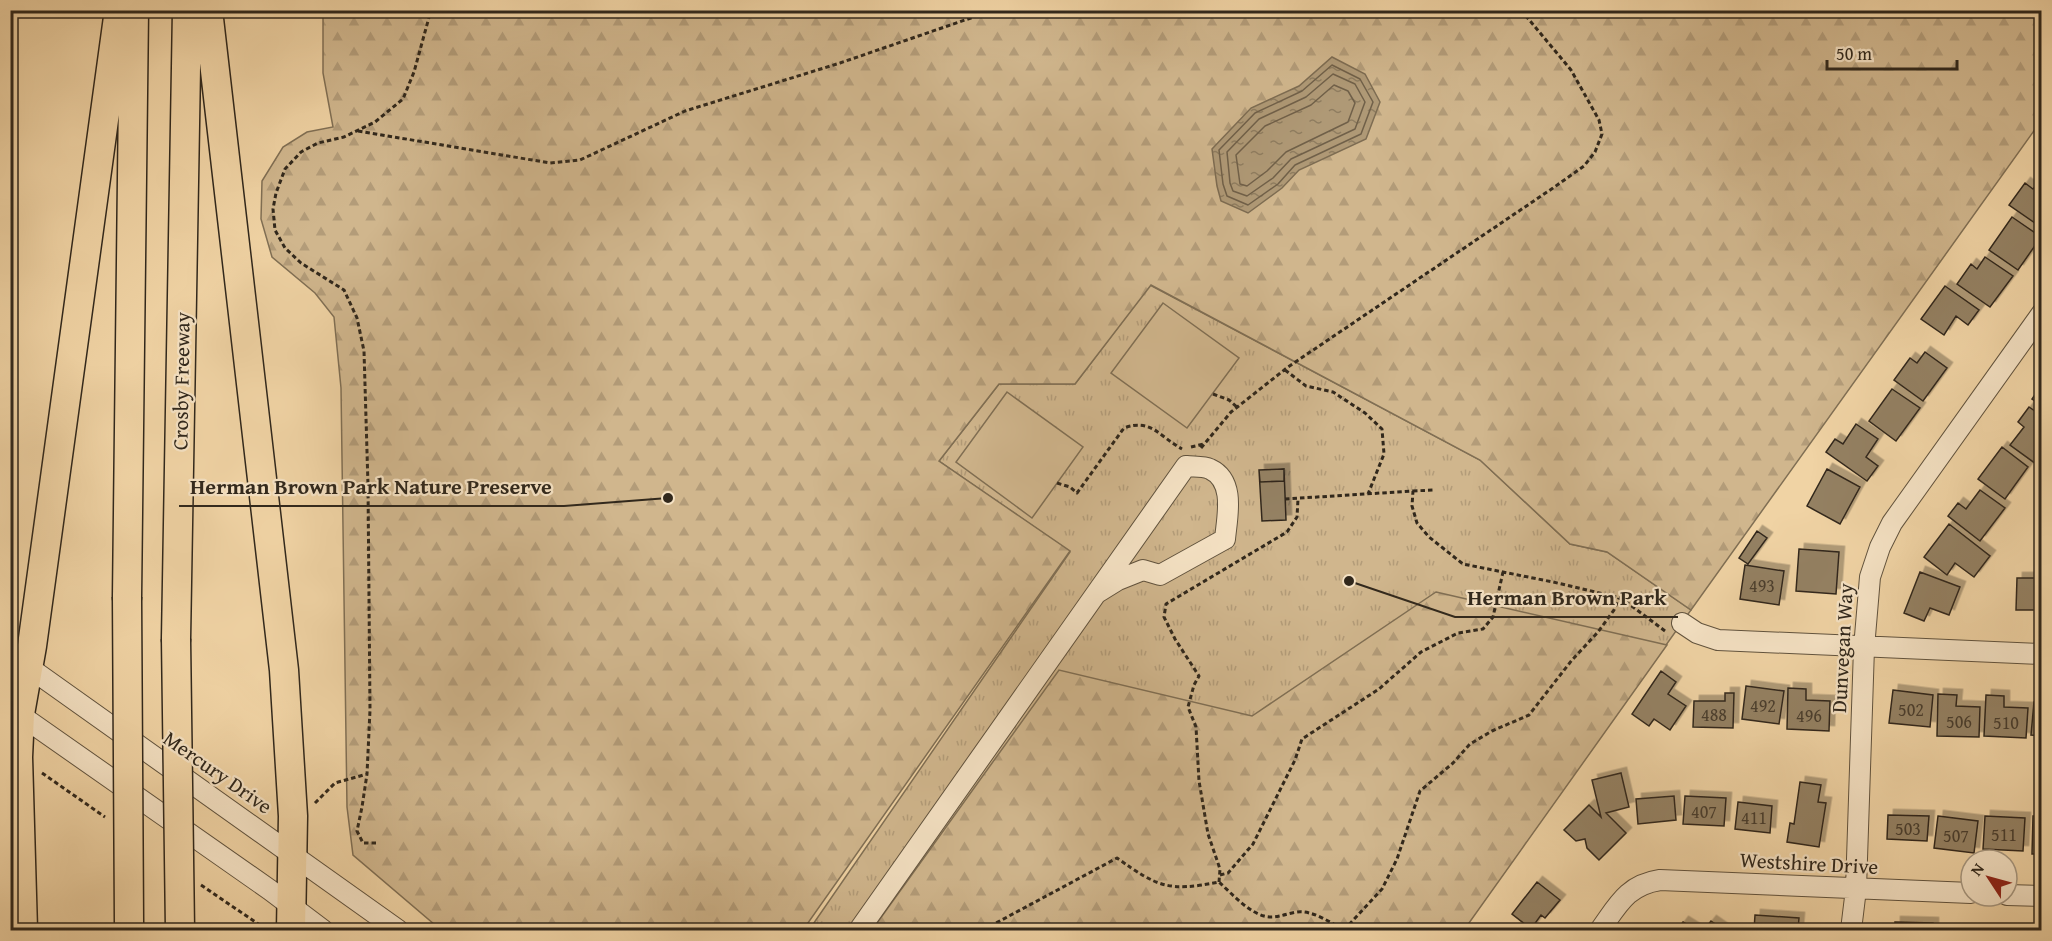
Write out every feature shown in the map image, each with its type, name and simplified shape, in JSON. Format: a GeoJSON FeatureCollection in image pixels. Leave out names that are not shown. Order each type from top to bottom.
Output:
{"type":"FeatureCollection","features":[{"type":"Feature","properties":{"kind":"highway"},"geometry":{"type":"LineString","coordinates":[[23,930],[15,711],[20,660],[119,10]]}},
{"type":"Feature","properties":{"kind":"highway"},"geometry":{"type":"LineString","coordinates":[[129,927],[127,597],[134,10]]}},
{"type":"Feature","properties":{"kind":"highway","name":"Crosby Freeway"},"geometry":{"type":"LineString","coordinates":[[180,930],[176,639],[187,10]]}},
{"type":"Feature","properties":{"kind":"highway"},"geometry":{"type":"LineString","coordinates":[[208,10],[284,670],[293,816],[292,919]]}},
{"type":"Feature","properties":{"kind":"street","name":"Dunvegan Way"},"geometry":{"type":"LineString","coordinates":[[1851,930],[1856,889],[1864,648],[1870,577],[1880,547],[1892,523],[2042,313]]}},
{"type":"Feature","properties":{"kind":"street"},"geometry":{"type":"LineString","coordinates":[[859,930],[1186,466],[1209,468],[1221,477],[1229,501],[1225,539],[1160,575],[1143,570],[1118,580],[1097,593]]}},
{"type":"Feature","properties":{"kind":"street"},"geometry":{"type":"LineString","coordinates":[[1682,623],[1697,633],[1718,640],[2042,654]]}},
{"type":"Feature","properties":{"kind":"street","name":"Mercury Drive"},"geometry":{"type":"LineString","coordinates":[[20,660],[398,930]]}},
{"type":"Feature","properties":{"kind":"street"},"geometry":{"type":"LineString","coordinates":[[15,711],[292,919],[323,930]]}},
{"type":"Feature","properties":{"kind":"street","name":"Westshire Drive"},"geometry":{"type":"LineString","coordinates":[[1600,930],[1627,893],[1644,882],[1660,880],[1959,893]]}},
{"type":"Feature","properties":{"kind":"street"},"geometry":{"type":"LineString","coordinates":[[2019,895],[2042,896]]}},
{"type":"Feature","properties":{"kind":"path"},"geometry":{"type":"LineString","coordinates":[[376,843],[363,843],[357,831],[367,774],[369,710],[368,497],[364,351],[357,318],[344,290],[301,263],[285,248],[275,230],[273,209],[285,169],[301,152],[318,143],[344,136],[375,122],[403,99],[414,72],[431,10]]}},
{"type":"Feature","properties":{"kind":"path"},"geometry":{"type":"LineString","coordinates":[[357,131],[550,163],[580,160],[685,111],[840,63],[994,10]]}},
{"type":"Feature","properties":{"kind":"path"},"geometry":{"type":"LineString","coordinates":[[1186,466],[1237,407],[1284,369],[1553,188],[1584,166],[1595,152],[1602,134],[1599,120],[1571,70],[1521,10]]}},
{"type":"Feature","properties":{"kind":"path"},"geometry":{"type":"LineString","coordinates":[[1284,369],[1306,386],[1333,392],[1382,429],[1384,454],[1368,494]]}},
{"type":"Feature","properties":{"kind":"path"},"geometry":{"type":"LineString","coordinates":[[1213,394],[1229,400],[1237,407]]}},
{"type":"Feature","properties":{"kind":"path"},"geometry":{"type":"LineString","coordinates":[[1057,483],[1070,487],[1077,493],[1124,428],[1136,423],[1147,425],[1181,449],[1204,444]]}},
{"type":"Feature","properties":{"kind":"path"},"geometry":{"type":"LineString","coordinates":[[1285,499],[1433,490]]}},
{"type":"Feature","properties":{"kind":"path"},"geometry":{"type":"LineString","coordinates":[[1413,491],[1412,506],[1418,523],[1429,537],[1463,564],[1619,598],[1673,638],[1682,623]]}},
{"type":"Feature","properties":{"kind":"path"},"geometry":{"type":"LineString","coordinates":[[1219,882],[1220,869],[1208,834],[1199,781],[1196,727],[1188,707],[1199,676],[1164,617],[1166,604],[1287,532],[1297,517],[1298,499]]}},
{"type":"Feature","properties":{"kind":"path"},"geometry":{"type":"LineString","coordinates":[[1220,875],[1228,873],[1252,844],[1295,760],[1302,739],[1379,689],[1421,652],[1458,633],[1483,629],[1493,617],[1503,572]]}},
{"type":"Feature","properties":{"kind":"path"},"geometry":{"type":"LineString","coordinates":[[1219,882],[1240,902],[1263,916],[1276,917],[1299,912],[1316,916],[1344,930],[1382,889],[1397,859],[1420,791],[1453,763],[1470,744],[1492,731],[1529,715],[1572,660],[1598,632],[1614,610],[1619,598]]}},
{"type":"Feature","properties":{"kind":"path"},"geometry":{"type":"LineString","coordinates":[[293,816],[314,805],[335,783],[367,774]]}},
{"type":"Feature","properties":{"kind":"path"},"geometry":{"type":"LineString","coordinates":[[983,930],[1117,858],[1146,878],[1164,886],[1194,887],[1219,882]]}},
{"type":"Feature","properties":{"kind":"green space"},"geometry":{"type":"Polygon","coordinates":[[[323,11],[2041,11],[2041,121],[1691,610],[1607,552],[1570,544],[1480,460],[1151,285],[1075,384],[999,384],[939,461],[1070,551],[803,930],[441,930],[353,855],[347,807],[341,388],[334,317],[315,293],[272,257],[261,219],[262,181],[283,147],[307,132],[333,127],[323,73],[323,11]]]}},
{"type":"Feature","properties":{"kind":"green space"},"geometry":{"type":"Polygon","coordinates":[[[1150,285],[1480,460],[1570,544],[1607,552],[1691,610],[1463,930],[809,930],[1070,552],[939,461],[999,384],[1075,384],[1150,285]]]}},
{"type":"Feature","properties":{"kind":"green space"},"geometry":{"type":"Polygon","coordinates":[[[1163,303],[1239,358],[1187,428],[1111,373],[1163,303]]]}},
{"type":"Feature","properties":{"kind":"green space"},"geometry":{"type":"Polygon","coordinates":[[[1007,392],[1083,447],[1032,518],[956,462],[1007,392]]]}},
{"type":"Feature","properties":{"kind":"green space"},"geometry":{"type":"Polygon","coordinates":[[[1436,592],[1667,645],[1464,930],[872,930],[1059,670],[1252,716],[1436,592]]]}},
{"type":"Feature","properties":{"kind":"water"},"geometry":{"type":"Polygon","coordinates":[[[1332,57],[1365,74],[1380,102],[1366,139],[1299,170],[1282,188],[1248,213],[1221,201],[1212,149],[1251,108],[1299,86],[1332,57]]]}},
{"type":"Feature","properties":{"kind":"building"},"geometry":{"type":"Polygon","coordinates":[[[2042,179],[2042,228],[2009,205],[2025,183],[2033,189],[2042,179]]]}},
{"type":"Feature","properties":{"kind":"building"},"geometry":{"type":"Polygon","coordinates":[[[2012,217],[2041,237],[2018,270],[1989,250],[2012,217]]]}},
{"type":"Feature","properties":{"kind":"building"},"geometry":{"type":"Polygon","coordinates":[[[1985,257],[2013,276],[1990,307],[1957,284],[1971,264],[1977,269],[1985,257]]]}},
{"type":"Feature","properties":{"kind":"building"},"geometry":{"type":"Polygon","coordinates":[[[1945,286],[1979,310],[1968,325],[1956,316],[1944,335],[1921,319],[1945,286]]]}},
{"type":"Feature","properties":{"kind":"building"},"geometry":{"type":"Polygon","coordinates":[[[1925,352],[1947,368],[1923,401],[1894,380],[1910,358],[1917,363],[1925,352]]]}},
{"type":"Feature","properties":{"kind":"building"},"geometry":{"type":"Polygon","coordinates":[[[2042,386],[2042,406],[2032,399],[2042,386]]]}},
{"type":"Feature","properties":{"kind":"building"},"geometry":{"type":"Polygon","coordinates":[[[1892,389],[1920,408],[1896,441],[1869,421],[1892,389]]]}},
{"type":"Feature","properties":{"kind":"building"},"geometry":{"type":"Polygon","coordinates":[[[2029,407],[2042,416],[2042,456],[2036,464],[2010,445],[2024,427],[2018,422],[2029,407]]]}},
{"type":"Feature","properties":{"kind":"building"},"geometry":{"type":"Polygon","coordinates":[[[1856,424],[1878,439],[1866,457],[1878,466],[1867,481],[1826,452],[1835,439],[1843,444],[1856,424]]]}},
{"type":"Feature","properties":{"kind":"building"},"geometry":{"type":"Polygon","coordinates":[[[2002,447],[2028,467],[2005,499],[1978,479],[2002,447]]]}},
{"type":"Feature","properties":{"kind":"building"},"geometry":{"type":"Polygon","coordinates":[[[1284,469],[1286,520],[1262,521],[1259,470],[1284,469]]]}},
{"type":"Feature","properties":{"kind":"building"},"geometry":{"type":"Polygon","coordinates":[[[1284,469],[1284,481],[1260,482],[1259,470],[1284,469]]]}},
{"type":"Feature","properties":{"kind":"building"},"geometry":{"type":"Polygon","coordinates":[[[1827,469],[1860,487],[1840,524],[1807,506],[1827,469]]]}},
{"type":"Feature","properties":{"kind":"building"},"geometry":{"type":"Polygon","coordinates":[[[1980,490],[2005,508],[1980,541],[1948,516],[1958,503],[1966,509],[1980,490]]]}},
{"type":"Feature","properties":{"kind":"building"},"geometry":{"type":"Polygon","coordinates":[[[1949,524],[1990,556],[1974,577],[1955,563],[1947,575],[1924,557],[1949,524]]]}},
{"type":"Feature","properties":{"kind":"building"},"geometry":{"type":"Polygon","coordinates":[[[1757,531],[1767,538],[1748,564],[1739,558],[1757,531]]]}},
{"type":"Feature","properties":{"kind":"building"},"geometry":{"type":"Polygon","coordinates":[[[1799,549],[1839,552],[1836,594],[1796,591],[1799,549]]]}},
{"type":"Feature","properties":{"kind":"building"},"geometry":{"type":"Polygon","coordinates":[[[1745,565],[1784,571],[1779,605],[1740,599],[1745,565]]]}},
{"type":"Feature","properties":{"kind":"building"},"geometry":{"type":"Polygon","coordinates":[[[1920,572],[1960,587],[1949,615],[1930,608],[1924,621],[1904,613],[1920,572]]]}},
{"type":"Feature","properties":{"kind":"building"},"geometry":{"type":"Polygon","coordinates":[[[2017,578],[2042,578],[2042,610],[2016,610],[2017,578]]]}},
{"type":"Feature","properties":{"kind":"building"},"geometry":{"type":"Polygon","coordinates":[[[1661,671],[1676,682],[1668,694],[1686,706],[1670,730],[1654,719],[1649,726],[1632,714],[1661,671]]]}},
{"type":"Feature","properties":{"kind":"building"},"geometry":{"type":"Polygon","coordinates":[[[1746,686],[1784,691],[1779,724],[1742,719],[1746,686]]]}},
{"type":"Feature","properties":{"kind":"building"},"geometry":{"type":"Polygon","coordinates":[[[1788,688],[1806,689],[1806,700],[1830,701],[1829,731],[1787,729],[1788,688]]]}},
{"type":"Feature","properties":{"kind":"building"},"geometry":{"type":"Polygon","coordinates":[[[1893,690],[1933,695],[1930,727],[1889,723],[1893,690]]]}},
{"type":"Feature","properties":{"kind":"building"},"geometry":{"type":"Polygon","coordinates":[[[1725,693],[1734,693],[1733,728],[1693,727],[1694,701],[1725,701],[1725,693]]]}},
{"type":"Feature","properties":{"kind":"building"},"geometry":{"type":"Polygon","coordinates":[[[1938,694],[1957,695],[1956,706],[1980,707],[1979,737],[1937,736],[1938,694]]]}},
{"type":"Feature","properties":{"kind":"building"},"geometry":{"type":"Polygon","coordinates":[[[1986,695],[2004,696],[2004,707],[2028,708],[2026,738],[1984,736],[1986,695]]]}},
{"type":"Feature","properties":{"kind":"building"},"geometry":{"type":"Polygon","coordinates":[[[2034,702],[2042,702],[2042,736],[2031,735],[2034,702]]]}},
{"type":"Feature","properties":{"kind":"building"},"geometry":{"type":"Polygon","coordinates":[[[1621,773],[1629,807],[1606,813],[1626,833],[1599,860],[1587,848],[1585,839],[1576,841],[1564,830],[1589,805],[1601,817],[1592,780],[1621,773]]]}},
{"type":"Feature","properties":{"kind":"building"},"geometry":{"type":"Polygon","coordinates":[[[1800,782],[1821,785],[1818,802],[1826,803],[1819,847],[1787,842],[1790,823],[1794,824],[1800,782]]]}},
{"type":"Feature","properties":{"kind":"building"},"geometry":{"type":"Polygon","coordinates":[[[1674,796],[1676,820],[1638,824],[1636,799],[1674,796]]]}},
{"type":"Feature","properties":{"kind":"building"},"geometry":{"type":"Polygon","coordinates":[[[1685,796],[1726,798],[1724,826],[1683,824],[1685,796]]]}},
{"type":"Feature","properties":{"kind":"building"},"geometry":{"type":"Polygon","coordinates":[[[1738,802],[1772,806],[1770,833],[1735,829],[1738,802]]]}},
{"type":"Feature","properties":{"kind":"building"},"geometry":{"type":"Polygon","coordinates":[[[1888,815],[1929,816],[1927,841],[1887,839],[1888,815]]]}},
{"type":"Feature","properties":{"kind":"building"},"geometry":{"type":"Polygon","coordinates":[[[1938,816],[1978,821],[1975,848],[1959,848],[1959,851],[1934,848],[1938,816]]]}},
{"type":"Feature","properties":{"kind":"building"},"geometry":{"type":"Polygon","coordinates":[[[1985,816],[2025,818],[2023,851],[2019,851],[2019,848],[1983,848],[1985,816]]]}},
{"type":"Feature","properties":{"kind":"building"},"geometry":{"type":"Polygon","coordinates":[[[2033,816],[2042,816],[2042,854],[2032,854],[2033,816]]]}},
{"type":"Feature","properties":{"kind":"building"},"geometry":{"type":"Polygon","coordinates":[[[1537,882],[1560,900],[1545,918],[1541,915],[1531,929],[1512,914],[1537,882]]]}},
{"type":"Feature","properties":{"kind":"building"},"geometry":{"type":"Polygon","coordinates":[[[1755,915],[1799,918],[1798,930],[1754,930],[1755,915]]]}},
{"type":"Feature","properties":{"kind":"building"},"geometry":{"type":"Polygon","coordinates":[[[1711,921],[1724,930],[1704,930],[1711,921]]]}},
{"type":"Feature","properties":{"kind":"building"},"geometry":{"type":"Polygon","coordinates":[[[1683,922],[1696,930],[1677,930],[1683,922]]]}},
{"type":"Feature","properties":{"kind":"building"},"geometry":{"type":"Polygon","coordinates":[[[1895,922],[1933,923],[1933,930],[1895,930],[1895,922]]]}},
{"type":"Feature","properties":{"kind":"place","name":"Herman Brown Park Nature Preserve"},"geometry":{"type":"Point","coordinates":[668,498]}},
{"type":"Feature","properties":{"kind":"place","name":"Herman Brown Park"},"geometry":{"type":"Point","coordinates":[1349,581]}}]}
